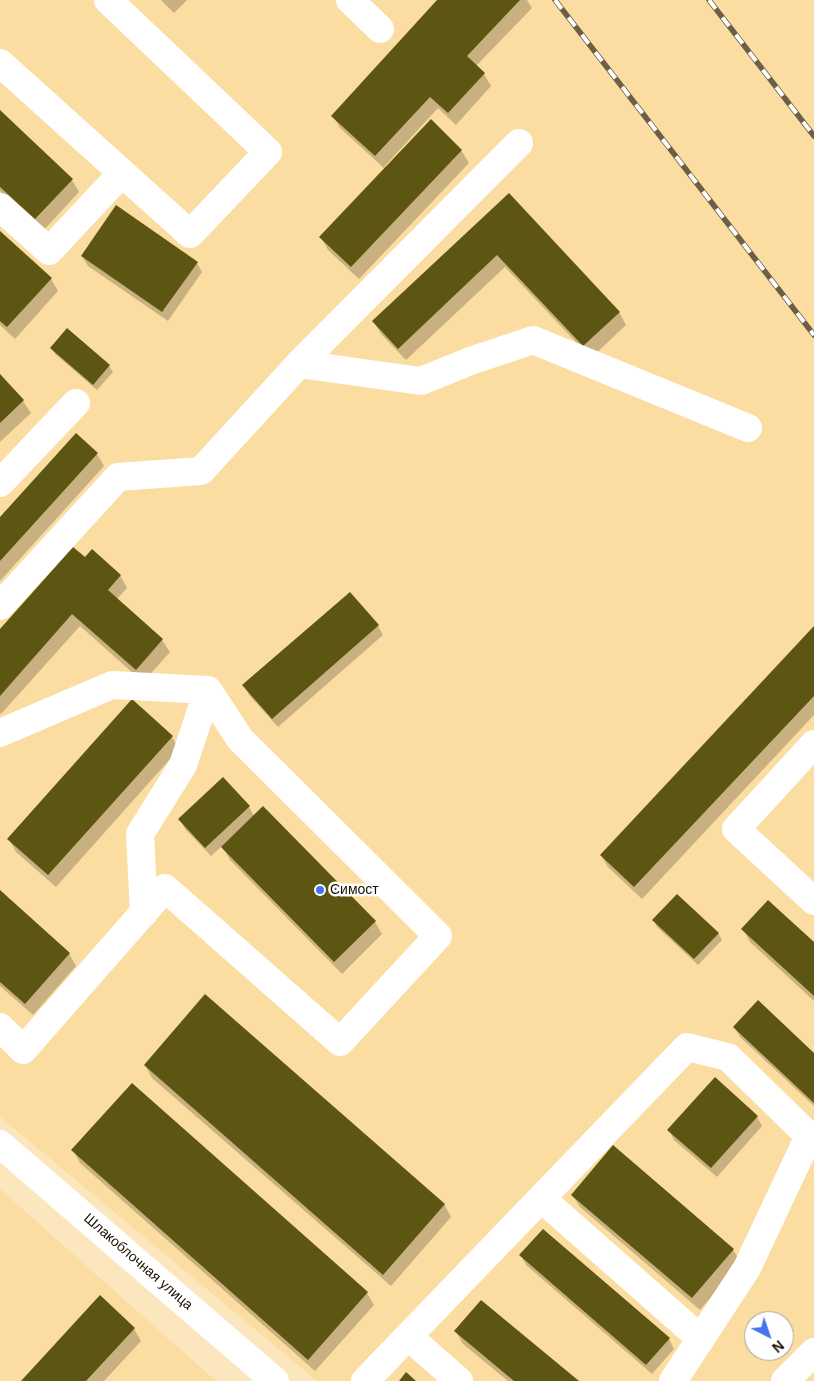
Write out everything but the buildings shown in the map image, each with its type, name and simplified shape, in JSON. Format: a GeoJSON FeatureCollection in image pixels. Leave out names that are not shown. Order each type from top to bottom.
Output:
{"type":"FeatureCollection","features":[{"type":"Feature","properties":{"kind":"street"},"geometry":{"type":"LineString","coordinates":[[0,62],[190,234],[268,152],[108,0]]}},
{"type":"Feature","properties":{"kind":"street"},"geometry":{"type":"LineString","coordinates":[[350,0],[380,29]]}},
{"type":"Feature","properties":{"kind":"street"},"geometry":{"type":"LineString","coordinates":[[0,606],[118,477],[201,471],[299,364],[519,142]]}},
{"type":"Feature","properties":{"kind":"street"},"geometry":{"type":"LineString","coordinates":[[0,207],[49,250],[122,172]]}},
{"type":"Feature","properties":{"kind":"street"},"geometry":{"type":"LineString","coordinates":[[299,364],[421,381],[473,360],[533,340],[748,428]]}},
{"type":"Feature","properties":{"kind":"street"},"geometry":{"type":"LineString","coordinates":[[0,483],[76,403]]}},
{"type":"Feature","properties":{"kind":"street"},"geometry":{"type":"LineString","coordinates":[[0,733],[112,685],[208,690]]}},
{"type":"Feature","properties":{"kind":"street"},"geometry":{"type":"LineString","coordinates":[[0,1028],[23,1050],[165,888],[340,1042],[438,936],[240,739],[208,690]]}},
{"type":"Feature","properties":{"kind":"street"},"geometry":{"type":"LineString","coordinates":[[144,913],[140,834],[183,765],[208,690]]}},
{"type":"Feature","properties":{"kind":"street"},"geometry":{"type":"LineString","coordinates":[[814,744],[736,829],[814,901]]}},
{"type":"Feature","properties":{"kind":"street"},"geometry":{"type":"LineString","coordinates":[[365,1381],[687,1047],[728,1057],[809,1136],[747,1268],[673,1381]]}},
{"type":"Feature","properties":{"kind":"street","name":"Шлакоблочная улица"},"geometry":{"type":"LineString","coordinates":[[0,1144],[275,1381]]}},
{"type":"Feature","properties":{"kind":"street"},"geometry":{"type":"LineString","coordinates":[[542,1199],[701,1340]]}},
{"type":"Feature","properties":{"kind":"street"},"geometry":{"type":"LineString","coordinates":[[408,1337],[459,1381]]}},
{"type":"Feature","properties":{"kind":"street"},"geometry":{"type":"LineString","coordinates":[[785,1381],[814,1352]]}},
{"type":"Feature","properties":{"kind":"shaded area"},"geometry":{"type":"Polygon","coordinates":[[[0,0],[814,0],[814,1381],[317,1381],[0,1117],[0,0]]]}},
{"type":"Feature","properties":{"kind":"shaded area"},"geometry":{"type":"Polygon","coordinates":[[[0,1189],[100,1278],[216,1381],[0,1381],[0,1189]]]}},
{"type":"Feature","properties":{"kind":"railway"},"geometry":{"type":"LineString","coordinates":[[555,0],[814,335]]}},
{"type":"Feature","properties":{"kind":"railway"},"geometry":{"type":"LineString","coordinates":[[709,0],[814,136]]}},
{"type":"Feature","properties":{"kind":"place","name":"Симост"},"geometry":{"type":"Point","coordinates":[320,890]}}]}
